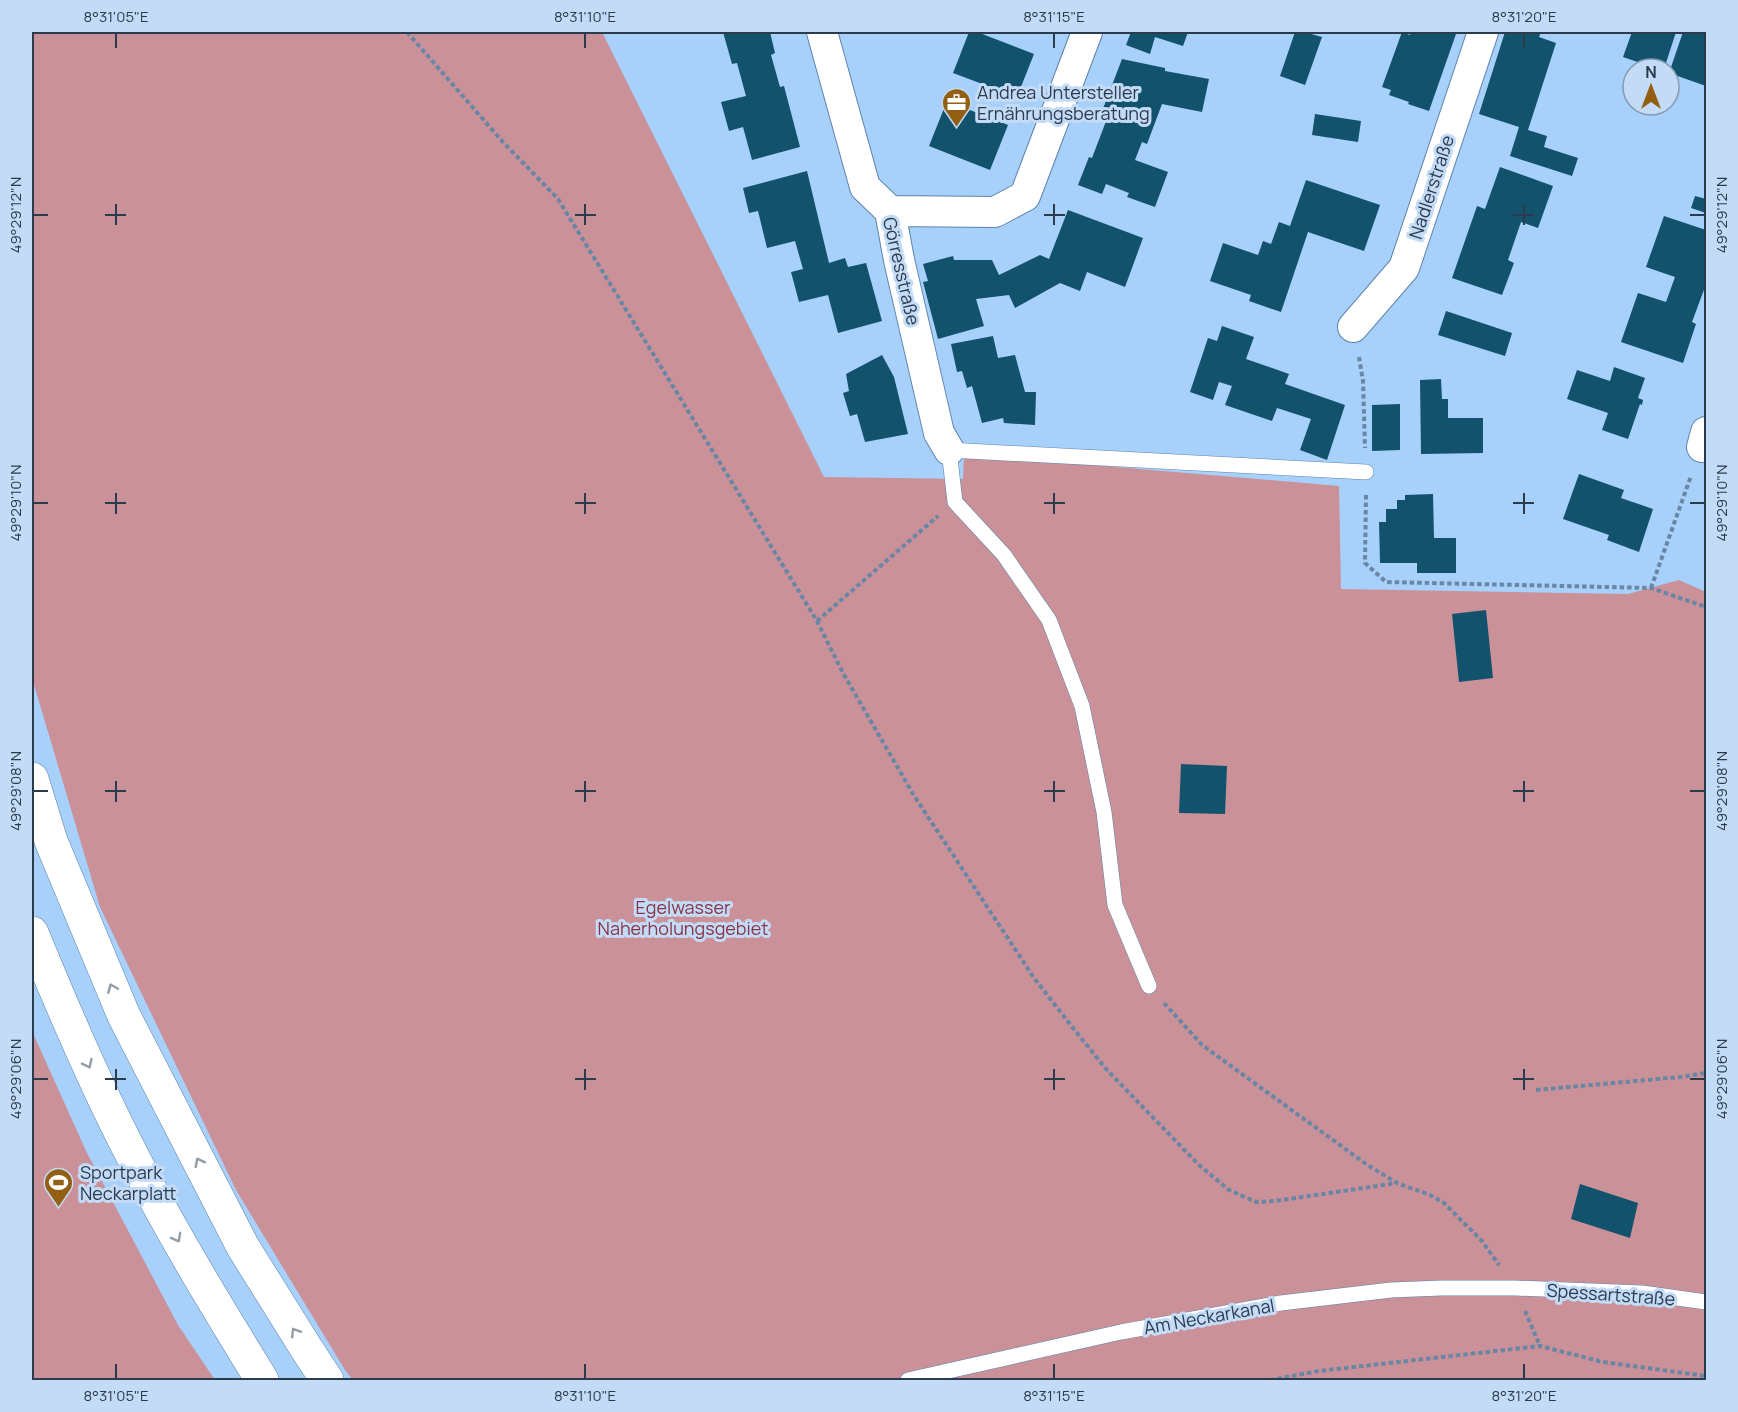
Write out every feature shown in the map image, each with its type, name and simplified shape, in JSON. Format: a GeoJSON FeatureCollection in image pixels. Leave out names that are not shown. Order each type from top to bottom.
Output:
{"type":"FeatureCollection","features":[{"type":"Feature","properties":{"kind":"highway"},"geometry":{"type":"LineString","coordinates":[[32,779],[51,841],[124,1016],[243,1247],[327,1380]]}},
{"type":"Feature","properties":{"kind":"highway"},"geometry":{"type":"LineString","coordinates":[[32,933],[82,1053],[133,1157],[201,1281],[262,1380]]}},
{"type":"Feature","properties":{"kind":"street","name":"Görresstraße"},"geometry":{"type":"LineString","coordinates":[[822,32],[865,187],[890,211],[939,433],[949,450]]}},
{"type":"Feature","properties":{"kind":"street"},"geometry":{"type":"LineString","coordinates":[[890,211],[995,212],[1026,196],[1087,32]]}},
{"type":"Feature","properties":{"kind":"street","name":"Nadlerstraße"},"geometry":{"type":"LineString","coordinates":[[1353,327],[1404,268],[1483,32]]}},
{"type":"Feature","properties":{"kind":"lane"},"geometry":{"type":"LineString","coordinates":[[1149,986],[1115,905],[1104,812],[1082,706],[1049,620],[1004,555],[955,502],[949,450],[1366,471]]}},
{"type":"Feature","properties":{"kind":"lane","name":"Spessartstraße"},"geometry":{"type":"LineString","coordinates":[[1515,1288],[1642,1293],[1707,1302]]}},
{"type":"Feature","properties":{"kind":"lane","name":"Am Neckarkanal"},"geometry":{"type":"LineString","coordinates":[[908,1380],[1121,1332],[1281,1303],[1391,1290],[1515,1288]]}},
{"type":"Feature","properties":{"kind":"path"},"geometry":{"type":"LineString","coordinates":[[407,32],[502,141],[558,199],[817,621],[843,673],[913,794],[1034,978],[1107,1070],[1199,1165],[1229,1190],[1256,1202],[1397,1183]]}},
{"type":"Feature","properties":{"kind":"path"},"geometry":{"type":"LineString","coordinates":[[1353,327],[1363,381],[1366,471],[1365,563],[1386,582],[1651,588],[1707,607]]}},
{"type":"Feature","properties":{"kind":"path"},"geometry":{"type":"LineString","coordinates":[[1651,588],[1704,440]]}},
{"type":"Feature","properties":{"kind":"path"},"geometry":{"type":"LineString","coordinates":[[817,621],[955,502]]}},
{"type":"Feature","properties":{"kind":"path"},"geometry":{"type":"LineString","coordinates":[[1149,986],[1202,1045],[1366,1164],[1397,1183],[1430,1195],[1444,1203],[1482,1240],[1515,1288],[1540,1346]]}},
{"type":"Feature","properties":{"kind":"path"},"geometry":{"type":"LineString","coordinates":[[1536,1090],[1707,1073]]}},
{"type":"Feature","properties":{"kind":"path"},"geometry":{"type":"LineString","coordinates":[[1270,1380],[1319,1371],[1540,1346],[1603,1362],[1707,1376]]}},
{"type":"Feature","properties":{"kind":"green space","name":"Egelwasser Naherholungsgebiet"},"geometry":{"type":"Polygon","coordinates":[[[32,32],[602,32],[824,477],[963,479],[964,454],[1339,486],[1341,589],[1628,594],[1679,580],[1706,592],[1706,1380],[353,1380],[236,1190],[100,907],[32,678],[32,32]]]}},
{"type":"Feature","properties":{"kind":"green space","name":"Sportpark Neckarplatt"},"geometry":{"type":"Polygon","coordinates":[[[32,1031],[86,1151],[178,1325],[215,1380],[32,1380],[32,1031]]]}},
{"type":"Feature","properties":{"kind":"building"},"geometry":{"type":"Polygon","coordinates":[[[723,32],[770,32],[775,53],[771,55],[780,87],[784,86],[800,147],[752,160],[743,127],[729,131],[721,102],[746,96],[737,63],[732,64],[723,32]]]}},
{"type":"Feature","properties":{"kind":"building"},"geometry":{"type":"Polygon","coordinates":[[[969,32],[977,32],[1034,54],[1017,97],[953,73],[969,32]]]}},
{"type":"Feature","properties":{"kind":"building"},"geometry":{"type":"Polygon","coordinates":[[[1131,32],[1188,32],[1183,46],[1155,37],[1150,54],[1126,45],[1131,32]]]}},
{"type":"Feature","properties":{"kind":"building"},"geometry":{"type":"Polygon","coordinates":[[[1295,32],[1322,37],[1305,85],[1280,76],[1295,32]]]}},
{"type":"Feature","properties":{"kind":"building"},"geometry":{"type":"Polygon","coordinates":[[[1402,32],[1410,35],[1411,32],[1456,34],[1429,111],[1389,95],[1391,90],[1382,87],[1402,32]]]}},
{"type":"Feature","properties":{"kind":"building"},"geometry":{"type":"Polygon","coordinates":[[[1505,32],[1541,32],[1539,37],[1556,43],[1528,130],[1547,136],[1544,147],[1578,158],[1572,176],[1510,156],[1519,127],[1479,114],[1505,32]]]}},
{"type":"Feature","properties":{"kind":"building"},"geometry":{"type":"Polygon","coordinates":[[[1632,32],[1676,32],[1668,57],[1623,57],[1632,32]]]}},
{"type":"Feature","properties":{"kind":"building"},"geometry":{"type":"Polygon","coordinates":[[[1683,32],[1706,32],[1706,86],[1681,77],[1681,57],[1674,57],[1683,32]]]}},
{"type":"Feature","properties":{"kind":"building"},"geometry":{"type":"Polygon","coordinates":[[[1122,59],[1165,68],[1165,71],[1209,79],[1202,112],[1162,104],[1147,144],[1142,142],[1135,160],[1168,172],[1155,207],[1127,197],[1129,193],[1106,184],[1102,194],[1078,185],[1089,157],[1092,158],[1108,116],[1101,114],[1122,59]]]}},
{"type":"Feature","properties":{"kind":"building"},"geometry":{"type":"Polygon","coordinates":[[[947,101],[1008,125],[990,170],[929,146],[947,101]]]}},
{"type":"Feature","properties":{"kind":"building"},"geometry":{"type":"Polygon","coordinates":[[[1315,114],[1361,121],[1358,142],[1312,135],[1315,114]]]}},
{"type":"Feature","properties":{"kind":"building"},"geometry":{"type":"Polygon","coordinates":[[[1500,167],[1553,186],[1538,228],[1521,222],[1508,260],[1514,263],[1502,295],[1452,278],[1477,206],[1485,209],[1500,167]]]}},
{"type":"Feature","properties":{"kind":"building"},"geometry":{"type":"Polygon","coordinates":[[[807,171],[829,263],[845,258],[848,267],[866,263],[882,321],[838,333],[828,295],[799,302],[791,272],[803,269],[795,241],[767,248],[758,211],[749,213],[743,188],[807,171]]]}},
{"type":"Feature","properties":{"kind":"building"},"geometry":{"type":"Polygon","coordinates":[[[1306,180],[1380,205],[1364,251],[1308,232],[1281,312],[1249,301],[1251,295],[1210,281],[1223,243],[1258,255],[1263,241],[1271,244],[1279,222],[1290,226],[1306,180]]]}},
{"type":"Feature","properties":{"kind":"building"},"geometry":{"type":"Polygon","coordinates":[[[1695,196],[1706,199],[1706,213],[1691,208],[1695,196]]]}},
{"type":"Feature","properties":{"kind":"building"},"geometry":{"type":"Polygon","coordinates":[[[1068,210],[1143,238],[1125,287],[1087,272],[1080,291],[1060,283],[1015,308],[1009,295],[976,299],[984,326],[938,339],[923,282],[928,281],[923,264],[953,256],[954,260],[992,260],[999,275],[1040,255],[1049,259],[1068,210]]]}},
{"type":"Feature","properties":{"kind":"building"},"geometry":{"type":"Polygon","coordinates":[[[1664,216],[1706,230],[1706,288],[1692,322],[1696,324],[1683,363],[1621,342],[1638,293],[1666,302],[1675,277],[1646,267],[1664,216]]]}},
{"type":"Feature","properties":{"kind":"building"},"geometry":{"type":"Polygon","coordinates":[[[1446,311],[1512,333],[1505,356],[1438,335],[1446,311]]]}},
{"type":"Feature","properties":{"kind":"building"},"geometry":{"type":"Polygon","coordinates":[[[1222,326],[1254,337],[1246,359],[1289,374],[1285,384],[1345,405],[1327,460],[1300,450],[1311,419],[1277,408],[1272,421],[1225,405],[1232,386],[1219,382],[1213,400],[1190,392],[1208,338],[1217,341],[1222,326]]]}},
{"type":"Feature","properties":{"kind":"building"},"geometry":{"type":"Polygon","coordinates":[[[993,336],[998,358],[1015,355],[1025,392],[1036,392],[1035,425],[1004,423],[1003,418],[982,423],[972,386],[967,388],[962,371],[957,372],[951,344],[993,336]]]}},
{"type":"Feature","properties":{"kind":"building"},"geometry":{"type":"Polygon","coordinates":[[[882,355],[894,377],[908,434],[865,442],[857,414],[850,416],[843,393],[849,391],[846,374],[882,355]]]}},
{"type":"Feature","properties":{"kind":"building"},"geometry":{"type":"Polygon","coordinates":[[[1614,367],[1645,378],[1638,398],[1643,400],[1642,405],[1640,404],[1628,439],[1602,430],[1608,413],[1567,399],[1577,370],[1610,381],[1614,367]]]}},
{"type":"Feature","properties":{"kind":"building"},"geometry":{"type":"Polygon","coordinates":[[[1441,379],[1442,399],[1448,399],[1448,418],[1483,418],[1483,453],[1421,454],[1420,380],[1441,379]]]}},
{"type":"Feature","properties":{"kind":"building"},"geometry":{"type":"Polygon","coordinates":[[[1400,404],[1400,450],[1372,451],[1372,405],[1400,404]]]}},
{"type":"Feature","properties":{"kind":"building"},"geometry":{"type":"Polygon","coordinates":[[[1579,474],[1624,490],[1621,498],[1653,509],[1639,552],[1607,540],[1609,535],[1563,519],[1579,474]]]}},
{"type":"Feature","properties":{"kind":"building"},"geometry":{"type":"Polygon","coordinates":[[[1433,494],[1434,538],[1456,538],[1456,573],[1417,573],[1417,563],[1380,563],[1379,522],[1386,522],[1386,509],[1397,509],[1397,500],[1405,500],[1405,495],[1433,494]]]}},
{"type":"Feature","properties":{"kind":"building"},"geometry":{"type":"Polygon","coordinates":[[[1486,610],[1493,678],[1459,682],[1452,614],[1486,610]]]}},
{"type":"Feature","properties":{"kind":"building"},"geometry":{"type":"Polygon","coordinates":[[[1181,764],[1227,766],[1225,814],[1179,813],[1181,764]]]}},
{"type":"Feature","properties":{"kind":"building"},"geometry":{"type":"Polygon","coordinates":[[[1580,1184],[1638,1203],[1630,1238],[1571,1219],[1580,1184]]]}},
{"type":"Feature","properties":{"kind":"place","name":"Andrea Untersteller Ernährungsberatung"},"geometry":{"type":"Point","coordinates":[956,128]}},
{"type":"Feature","properties":{"kind":"place","name":"Sportpark Neckarplatt"},"geometry":{"type":"Point","coordinates":[59,1208]}}]}
